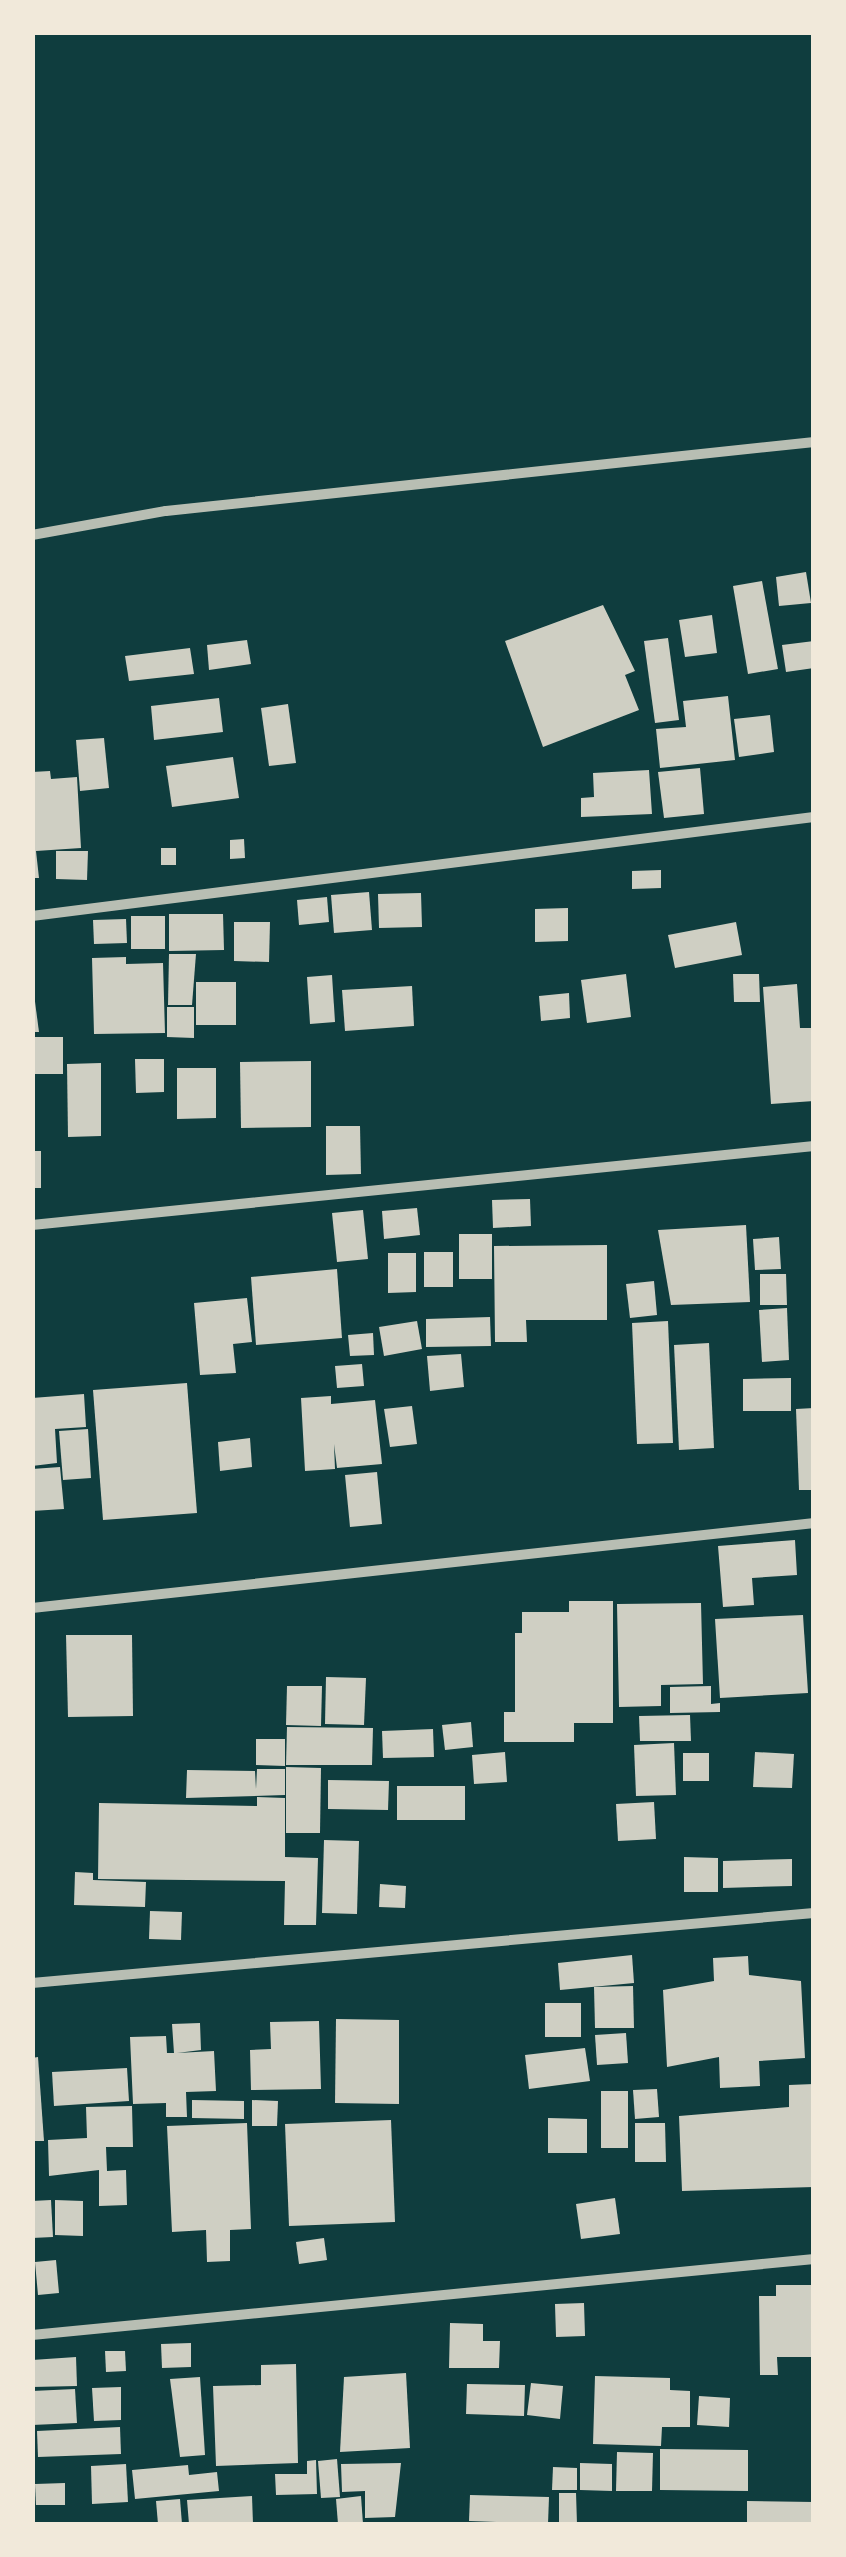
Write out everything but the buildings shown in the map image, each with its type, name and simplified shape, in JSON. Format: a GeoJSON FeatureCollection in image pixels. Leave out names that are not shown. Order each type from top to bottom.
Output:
{"type":"FeatureCollection","features":[{"type":"Feature","properties":{"kind":"street"},"geometry":{"type":"LineString","coordinates":[[32,535],[166,511],[814,442]]}},
{"type":"Feature","properties":{"kind":"street"},"geometry":{"type":"LineString","coordinates":[[32,916],[814,817]]}},
{"type":"Feature","properties":{"kind":"street"},"geometry":{"type":"LineString","coordinates":[[32,1225],[814,1146]]}},
{"type":"Feature","properties":{"kind":"street"},"geometry":{"type":"LineString","coordinates":[[32,1608],[814,1524]]}},
{"type":"Feature","properties":{"kind":"street"},"geometry":{"type":"LineString","coordinates":[[32,1983],[814,1913]]}},
{"type":"Feature","properties":{"kind":"street"},"geometry":{"type":"LineString","coordinates":[[32,2336],[814,2258]]}}]}
